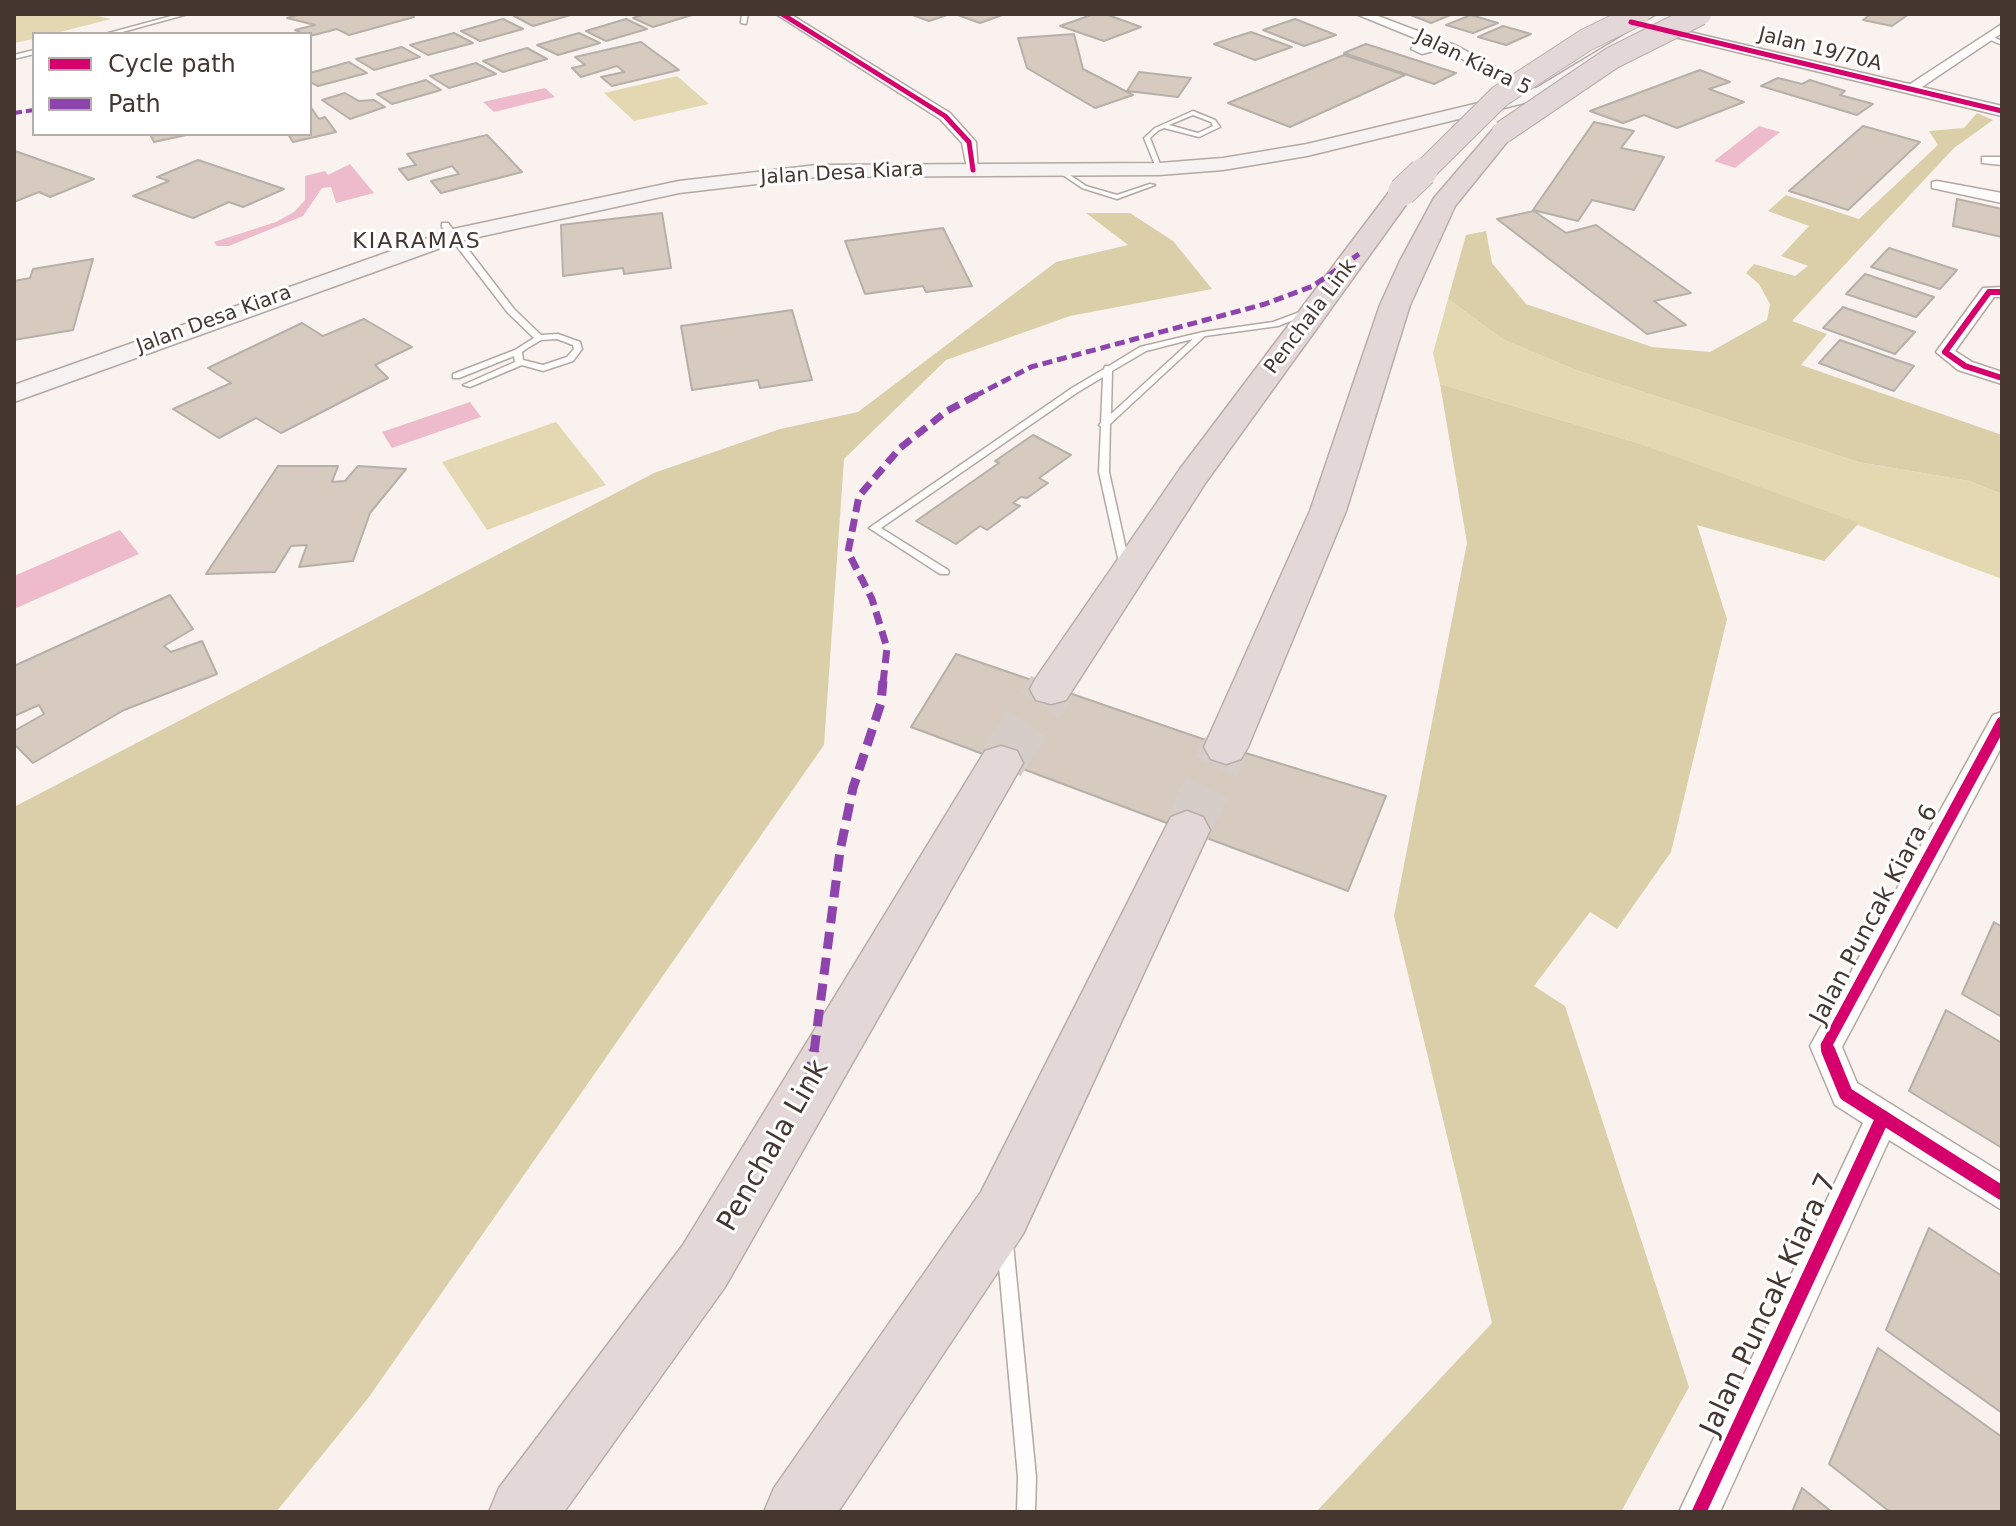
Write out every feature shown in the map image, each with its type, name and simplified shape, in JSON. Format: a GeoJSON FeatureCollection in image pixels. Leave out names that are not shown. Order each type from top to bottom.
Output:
{"type":"FeatureCollection","features":[{"type":"Feature","properties":{"kind":"highway"},"geometry":{"type":"LineString","coordinates":[[1226,747],[1328,511],[1395,305],[1443,204],[1529,106],[1592,59],[1682,14]]}},
{"type":"Feature","properties":{"kind":"highway"},"geometry":{"type":"LineString","coordinates":[[1503,132],[1612,58],[1700,14]]}},
{"type":"Feature","properties":{"kind":"highway","name":"Penchala Link"},"geometry":{"type":"LineString","coordinates":[[1051,689],[1192,477],[1402,192],[1500,96],[1586,40],[1641,19]]}},
{"type":"Feature","properties":{"kind":"highway","name":"Penchala Link"},"geometry":{"type":"LineString","coordinates":[[523,1512],[704,1266],[1001,763]]}},
{"type":"Feature","properties":{"kind":"highway"},"geometry":{"type":"LineString","coordinates":[[798,1512],[1002,1213],[1187,830]]}},
{"type":"Feature","properties":{"kind":"main road","name":"Jalan Desa Kiara"},"geometry":{"type":"LineString","coordinates":[[14,378],[449,230],[679,187],[817,171],[970,168],[1155,171],[1519,83],[1641,19],[1672,14]]}},
{"type":"Feature","properties":{"kind":"main road","name":"Jalan Desa Kiara"},"geometry":{"type":"LineString","coordinates":[[970,168],[1062,172],[1155,171],[1307,150],[1539,94],[1577,73],[1641,19]]}},
{"type":"Feature","properties":{"kind":"main road","name":"Jalan Desa Kiara"},"geometry":{"type":"LineString","coordinates":[[14,394],[449,230]]}},
{"type":"Feature","properties":{"kind":"street"},"geometry":{"type":"LineString","coordinates":[[782,14],[945,116],[969,142],[970,168]]}},
{"type":"Feature","properties":{"kind":"street","name":"Jalan Kiara 5"},"geometry":{"type":"LineString","coordinates":[[1362,14],[1539,94]]}},
{"type":"Feature","properties":{"kind":"street","name":"Jalan 19/70A"},"geometry":{"type":"LineString","coordinates":[[1641,19],[1887,85],[1914,86],[2002,111]]}},
{"type":"Feature","properties":{"kind":"street"},"geometry":{"type":"LineString","coordinates":[[1914,86],[2002,28]]}},
{"type":"Feature","properties":{"kind":"street"},"geometry":{"type":"LineString","coordinates":[[1937,185],[2002,198]]}},
{"type":"Feature","properties":{"kind":"street"},"geometry":{"type":"LineString","coordinates":[[2002,292],[1989,292],[1945,352],[1965,366],[2002,378]]}},
{"type":"Feature","properties":{"kind":"street","name":"Jalan Puncak Kiara 6"},"geometry":{"type":"LineString","coordinates":[[2002,722],[1826,1046],[1846,1094],[2002,1193]]}},
{"type":"Feature","properties":{"kind":"street","name":"Jalan Puncak Kiara 7"},"geometry":{"type":"LineString","coordinates":[[1699,1512],[1883,1117]]}},
{"type":"Feature","properties":{"kind":"lane"},"geometry":{"type":"LineString","coordinates":[[116,32],[185,14]]}},
{"type":"Feature","properties":{"kind":"lane"},"geometry":{"type":"LineString","coordinates":[[744,23],[745,14]]}},
{"type":"Feature","properties":{"kind":"lane"},"geometry":{"type":"LineString","coordinates":[[1988,37],[2002,43]]}},
{"type":"Feature","properties":{"kind":"lane"},"geometry":{"type":"LineString","coordinates":[[1155,171],[1147,138],[1164,126],[1193,113],[1213,121],[1215,130],[1191,135],[1164,126]]}},
{"type":"Feature","properties":{"kind":"lane"},"geometry":{"type":"LineString","coordinates":[[449,230],[511,311],[539,338]]}},
{"type":"Feature","properties":{"kind":"lane"},"geometry":{"type":"LineString","coordinates":[[944,572],[874,528],[1108,368],[1143,349],[1203,334],[1275,324],[1315,309]]}},
{"type":"Feature","properties":{"kind":"lane"},"geometry":{"type":"LineString","coordinates":[[1104,425],[1203,334]]}},
{"type":"Feature","properties":{"kind":"lane"},"geometry":{"type":"LineString","coordinates":[[456,376],[518,352],[539,338],[566,337],[578,349],[570,359],[553,367],[533,368],[521,363],[467,385]]}},
{"type":"Feature","properties":{"kind":"lane"},"geometry":{"type":"LineString","coordinates":[[518,352],[521,363]]}},
{"type":"Feature","properties":{"kind":"lane"},"geometry":{"type":"LineString","coordinates":[[1108,368],[1104,472],[1126,574]]}},
{"type":"Feature","properties":{"kind":"lane"},"geometry":{"type":"LineString","coordinates":[[1002,1213],[1027,1477],[1026,1512]]}},
{"type":"Feature","properties":{"kind":"shaded area"},"geometry":{"type":"Polygon","coordinates":[[[14,14],[89,14],[111,19],[60,32],[32,32],[32,39],[14,43],[14,14]]]}},
{"type":"Feature","properties":{"kind":"shaded area"},"geometry":{"type":"Polygon","coordinates":[[[677,76],[709,104],[634,121],[604,93],[677,76]]]}},
{"type":"Feature","properties":{"kind":"shaded area"},"geometry":{"type":"Polygon","coordinates":[[[545,88],[555,97],[494,112],[483,102],[545,88]]]}},
{"type":"Feature","properties":{"kind":"shaded area"},"geometry":{"type":"Polygon","coordinates":[[[1977,113],[1993,120],[1954,148],[1792,321],[1827,334],[1801,365],[2002,435],[2002,494],[1969,481],[1858,462],[1576,370],[1504,340],[1448,299],[1466,235],[1486,231],[1492,263],[1526,304],[1652,347],[1710,352],[1767,320],[1770,304],[1759,284],[1746,273],[1754,264],[1795,276],[1808,266],[1781,256],[1809,226],[1768,211],[1786,195],[1859,219],[1938,145],[1929,131],[1964,128],[1977,113]]]}},
{"type":"Feature","properties":{"kind":"shaded area"},"geometry":{"type":"Polygon","coordinates":[[[1759,126],[1780,132],[1735,168],[1714,161],[1759,126]]]}},
{"type":"Feature","properties":{"kind":"shaded area"},"geometry":{"type":"Polygon","coordinates":[[[350,164],[374,193],[336,203],[331,187],[322,188],[303,216],[229,246],[217,246],[214,242],[276,222],[294,212],[305,200],[305,176],[325,171],[328,175],[350,164]]]}},
{"type":"Feature","properties":{"kind":"shaded area"},"geometry":{"type":"Polygon","coordinates":[[[1086,213],[1130,213],[1173,241],[1212,289],[1070,316],[946,360],[844,459],[824,745],[369,1397],[276,1512],[14,1512],[14,807],[654,473],[780,429],[858,412],[1056,262],[1128,245],[1086,213]]]}},
{"type":"Feature","properties":{"kind":"shaded area"},"geometry":{"type":"Polygon","coordinates":[[[1448,299],[1504,340],[1576,370],[1858,462],[1969,481],[2002,494],[2002,579],[1638,443],[1440,384],[1433,353],[1448,299]]]}},
{"type":"Feature","properties":{"kind":"shaded area"},"geometry":{"type":"Polygon","coordinates":[[[1440,384],[1638,443],[1859,523],[1824,561],[1697,525],[1727,619],[1671,852],[1617,929],[1590,912],[1534,986],[1565,1006],[1689,1387],[1621,1512],[1316,1512],[1492,1323],[1394,916],[1467,543],[1440,384]]]}},
{"type":"Feature","properties":{"kind":"shaded area"},"geometry":{"type":"Polygon","coordinates":[[[470,402],[481,417],[392,448],[382,432],[470,402]]]}},
{"type":"Feature","properties":{"kind":"shaded area"},"geometry":{"type":"Polygon","coordinates":[[[556,422],[606,485],[487,530],[442,462],[556,422]]]}},
{"type":"Feature","properties":{"kind":"shaded area"},"geometry":{"type":"Polygon","coordinates":[[[120,530],[139,554],[14,609],[14,576],[120,530]]]}},
{"type":"Feature","properties":{"kind":"building"},"geometry":{"type":"Polygon","coordinates":[[[301,14],[409,14],[414,17],[349,35],[337,29],[312,35],[312,32],[295,30],[315,25],[287,18],[301,14]]]}},
{"type":"Feature","properties":{"kind":"building"},"geometry":{"type":"Polygon","coordinates":[[[574,14],[533,26],[514,16],[574,14]]]}},
{"type":"Feature","properties":{"kind":"building"},"geometry":{"type":"Polygon","coordinates":[[[645,14],[692,15],[653,27],[633,18],[645,14]]]}},
{"type":"Feature","properties":{"kind":"building"},"geometry":{"type":"Polygon","coordinates":[[[910,14],[950,14],[929,21],[910,14]]]}},
{"type":"Feature","properties":{"kind":"building"},"geometry":{"type":"Polygon","coordinates":[[[955,14],[1005,14],[980,23],[955,14]]]}},
{"type":"Feature","properties":{"kind":"building"},"geometry":{"type":"Polygon","coordinates":[[[1094,14],[1105,14],[1141,27],[1104,41],[1060,26],[1094,14]]]}},
{"type":"Feature","properties":{"kind":"building"},"geometry":{"type":"Polygon","coordinates":[[[1408,14],[1453,14],[1431,23],[1408,14]]]}},
{"type":"Feature","properties":{"kind":"building"},"geometry":{"type":"Polygon","coordinates":[[[1871,14],[1909,14],[1892,26],[1863,20],[1871,14]]]}},
{"type":"Feature","properties":{"kind":"building"},"geometry":{"type":"Polygon","coordinates":[[[1471,15],[1498,23],[1473,33],[1446,25],[1471,15]]]}},
{"type":"Feature","properties":{"kind":"building"},"geometry":{"type":"Polygon","coordinates":[[[503,19],[523,29],[480,41],[461,31],[503,19]]]}},
{"type":"Feature","properties":{"kind":"building"},"geometry":{"type":"Polygon","coordinates":[[[626,19],[647,29],[606,41],[586,31],[626,19]]]}},
{"type":"Feature","properties":{"kind":"building"},"geometry":{"type":"Polygon","coordinates":[[[1295,19],[1336,35],[1304,46],[1263,30],[1295,19]]]}},
{"type":"Feature","properties":{"kind":"building"},"geometry":{"type":"Polygon","coordinates":[[[1503,26],[1531,34],[1506,45],[1478,37],[1503,26]]]}},
{"type":"Feature","properties":{"kind":"building"},"geometry":{"type":"Polygon","coordinates":[[[1251,32],[1292,47],[1255,60],[1214,44],[1251,32]]]}},
{"type":"Feature","properties":{"kind":"building"},"geometry":{"type":"Polygon","coordinates":[[[454,33],[473,43],[428,55],[410,45],[454,33]]]}},
{"type":"Feature","properties":{"kind":"building"},"geometry":{"type":"Polygon","coordinates":[[[579,33],[600,43],[558,55],[537,45],[579,33]]]}},
{"type":"Feature","properties":{"kind":"building"},"geometry":{"type":"Polygon","coordinates":[[[1074,34],[1083,69],[1133,95],[1095,108],[1027,68],[1018,38],[1074,34]]]}},
{"type":"Feature","properties":{"kind":"building"},"geometry":{"type":"Polygon","coordinates":[[[641,42],[679,70],[612,86],[601,77],[624,72],[617,66],[581,77],[572,68],[585,65],[575,57],[641,42]]]}},
{"type":"Feature","properties":{"kind":"building"},"geometry":{"type":"Polygon","coordinates":[[[1366,44],[1456,73],[1434,84],[1344,53],[1366,44]]]}},
{"type":"Feature","properties":{"kind":"building"},"geometry":{"type":"Polygon","coordinates":[[[402,47],[420,57],[374,70],[356,59],[402,47]]]}},
{"type":"Feature","properties":{"kind":"building"},"geometry":{"type":"Polygon","coordinates":[[[527,48],[547,59],[503,72],[483,61],[527,48]]]}},
{"type":"Feature","properties":{"kind":"building"},"geometry":{"type":"Polygon","coordinates":[[[1344,55],[1405,75],[1290,127],[1228,103],[1344,55]]]}},
{"type":"Feature","properties":{"kind":"building"},"geometry":{"type":"Polygon","coordinates":[[[349,62],[367,73],[318,86],[312,83],[312,72],[349,62]]]}},
{"type":"Feature","properties":{"kind":"building"},"geometry":{"type":"Polygon","coordinates":[[[476,63],[496,74],[449,88],[430,76],[476,63]]]}},
{"type":"Feature","properties":{"kind":"building"},"geometry":{"type":"Polygon","coordinates":[[[1700,70],[1730,82],[1709,89],[1744,102],[1677,128],[1644,115],[1623,123],[1590,111],[1700,70]]]}},
{"type":"Feature","properties":{"kind":"building"},"geometry":{"type":"Polygon","coordinates":[[[1139,72],[1191,78],[1178,97],[1127,91],[1139,72]]]}},
{"type":"Feature","properties":{"kind":"building"},"geometry":{"type":"Polygon","coordinates":[[[1778,78],[1802,84],[1810,80],[1845,91],[1840,95],[1873,104],[1857,115],[1761,86],[1778,78]]]}},
{"type":"Feature","properties":{"kind":"building"},"geometry":{"type":"Polygon","coordinates":[[[426,80],[441,90],[392,104],[377,94],[426,80]]]}},
{"type":"Feature","properties":{"kind":"building"},"geometry":{"type":"Polygon","coordinates":[[[345,93],[359,101],[374,100],[385,107],[350,119],[322,100],[345,93]]]}},
{"type":"Feature","properties":{"kind":"building"},"geometry":{"type":"Polygon","coordinates":[[[312,109],[319,119],[325,117],[336,132],[293,142],[289,136],[312,136],[312,109]]]}},
{"type":"Feature","properties":{"kind":"building"},"geometry":{"type":"Polygon","coordinates":[[[1594,122],[1634,131],[1621,148],[1664,157],[1634,210],[1592,200],[1578,221],[1533,210],[1594,122]]]}},
{"type":"Feature","properties":{"kind":"building"},"geometry":{"type":"Polygon","coordinates":[[[1863,126],[1920,142],[1848,210],[1789,191],[1863,126]]]}},
{"type":"Feature","properties":{"kind":"building"},"geometry":{"type":"Polygon","coordinates":[[[487,135],[522,172],[441,193],[431,181],[459,174],[452,166],[408,180],[399,169],[416,165],[407,154],[487,135]]]}},
{"type":"Feature","properties":{"kind":"building"},"geometry":{"type":"Polygon","coordinates":[[[151,136],[182,136],[154,142],[151,136]]]}},
{"type":"Feature","properties":{"kind":"building"},"geometry":{"type":"Polygon","coordinates":[[[14,151],[94,179],[50,197],[39,192],[14,202],[14,151]]]}},
{"type":"Feature","properties":{"kind":"building"},"geometry":{"type":"Polygon","coordinates":[[[198,160],[284,189],[243,207],[229,202],[193,218],[133,196],[169,181],[157,177],[198,160]]]}},
{"type":"Feature","properties":{"kind":"building"},"geometry":{"type":"Polygon","coordinates":[[[1957,199],[2002,209],[2002,237],[1953,226],[1957,199]]]}},
{"type":"Feature","properties":{"kind":"building"},"geometry":{"type":"Polygon","coordinates":[[[1534,211],[1566,233],[1596,225],[1691,293],[1654,301],[1686,325],[1647,334],[1497,219],[1534,211]]]}},
{"type":"Feature","properties":{"kind":"building"},"geometry":{"type":"Polygon","coordinates":[[[662,213],[671,268],[624,274],[623,268],[563,276],[561,225],[662,213]]]}},
{"type":"Feature","properties":{"kind":"building"},"geometry":{"type":"Polygon","coordinates":[[[943,228],[972,286],[926,292],[923,286],[865,294],[845,241],[943,228]]]}},
{"type":"Feature","properties":{"kind":"building"},"geometry":{"type":"Polygon","coordinates":[[[1889,248],[1957,270],[1940,289],[1871,267],[1889,248]]]}},
{"type":"Feature","properties":{"kind":"building"},"geometry":{"type":"Polygon","coordinates":[[[93,259],[73,330],[14,340],[14,281],[30,278],[33,269],[93,259]]]}},
{"type":"Feature","properties":{"kind":"building"},"geometry":{"type":"Polygon","coordinates":[[[1865,274],[1934,297],[1916,317],[1846,294],[1865,274]]]}},
{"type":"Feature","properties":{"kind":"building"},"geometry":{"type":"Polygon","coordinates":[[[1843,307],[1915,332],[1895,354],[1823,328],[1843,307]]]}},
{"type":"Feature","properties":{"kind":"building"},"geometry":{"type":"Polygon","coordinates":[[[792,310],[812,380],[760,388],[758,380],[692,390],[681,326],[792,310]]]}},
{"type":"Feature","properties":{"kind":"building"},"geometry":{"type":"Polygon","coordinates":[[[364,319],[412,347],[375,365],[388,378],[281,433],[256,418],[219,438],[173,409],[231,383],[208,368],[302,323],[323,336],[364,319]]]}},
{"type":"Feature","properties":{"kind":"building"},"geometry":{"type":"Polygon","coordinates":[[[1840,340],[1914,366],[1894,391],[1819,363],[1840,340]]]}},
{"type":"Feature","properties":{"kind":"building"},"geometry":{"type":"Polygon","coordinates":[[[1033,435],[1071,455],[1039,478],[1048,483],[1027,498],[1021,497],[1013,503],[1020,506],[987,530],[980,526],[956,544],[916,521],[999,463],[995,461],[1033,435]]]}},
{"type":"Feature","properties":{"kind":"building"},"geometry":{"type":"Polygon","coordinates":[[[278,466],[338,466],[332,482],[345,481],[358,466],[406,469],[370,513],[353,561],[299,567],[307,545],[291,546],[275,572],[206,574],[278,466]]]}},
{"type":"Feature","properties":{"kind":"building"},"geometry":{"type":"Polygon","coordinates":[[[170,595],[193,629],[164,646],[171,652],[202,641],[217,674],[124,710],[33,763],[14,744],[14,731],[44,714],[39,705],[14,716],[14,666],[170,595]]]}},
{"type":"Feature","properties":{"kind":"building"},"geometry":{"type":"Polygon","coordinates":[[[956,654],[1226,747],[1386,796],[1348,891],[911,727],[956,654]]]}},
{"type":"Feature","properties":{"kind":"building"},"geometry":{"type":"Polygon","coordinates":[[[1994,922],[2002,927],[2002,1017],[1962,994],[1994,922]]]}},
{"type":"Feature","properties":{"kind":"building"},"geometry":{"type":"Polygon","coordinates":[[[1946,1010],[2002,1043],[2002,1148],[1909,1091],[1946,1010]]]}},
{"type":"Feature","properties":{"kind":"building"},"geometry":{"type":"Polygon","coordinates":[[[1929,1228],[2002,1276],[2002,1413],[1886,1330],[1929,1228]]]}},
{"type":"Feature","properties":{"kind":"building"},"geometry":{"type":"Polygon","coordinates":[[[1878,1348],[2002,1437],[2002,1512],[1890,1512],[1829,1464],[1878,1348]]]}},
{"type":"Feature","properties":{"kind":"building"},"geometry":{"type":"Polygon","coordinates":[[[1802,1488],[1832,1512],[1792,1512],[1802,1488]]]}},
{"type":"Feature","properties":{"kind":"tunnel"},"geometry":{"type":"LineString","coordinates":[[1001,763],[1051,689]]}},
{"type":"Feature","properties":{"kind":"tunnel"},"geometry":{"type":"LineString","coordinates":[[1187,830],[1226,747]]}},
{"type":"Feature","properties":{"kind":"marked path"},"geometry":{"type":"LineString","coordinates":[[14,113],[32,110]]}},
{"type":"Feature","properties":{"kind":"marked path"},"geometry":{"type":"LineString","coordinates":[[810,1084],[840,851],[853,788],[881,703],[887,648],[872,599],[848,552],[859,496],[900,448],[947,411],[1031,367],[1265,304],[1313,286],[1359,254]]}},
{"type":"Feature","properties":{"kind":"cycle path"},"geometry":{"type":"LineString","coordinates":[[782,14],[945,116],[969,142],[973,170]]}},
{"type":"Feature","properties":{"kind":"cycle path"},"geometry":{"type":"LineString","coordinates":[[1631,22],[2002,111]]}},
{"type":"Feature","properties":{"kind":"cycle path"},"geometry":{"type":"LineString","coordinates":[[2002,292],[1989,292],[1945,352],[1965,366],[2002,378]]}},
{"type":"Feature","properties":{"kind":"cycle path"},"geometry":{"type":"LineString","coordinates":[[2002,722],[1826,1046],[1846,1094],[2002,1193]]}},
{"type":"Feature","properties":{"kind":"cycle path"},"geometry":{"type":"LineString","coordinates":[[1699,1512],[1883,1117]]}},
{"type":"Feature","properties":{"kind":"district","name":"KIARAMAS"},"geometry":{"type":"Point","coordinates":[417,242]}}]}
